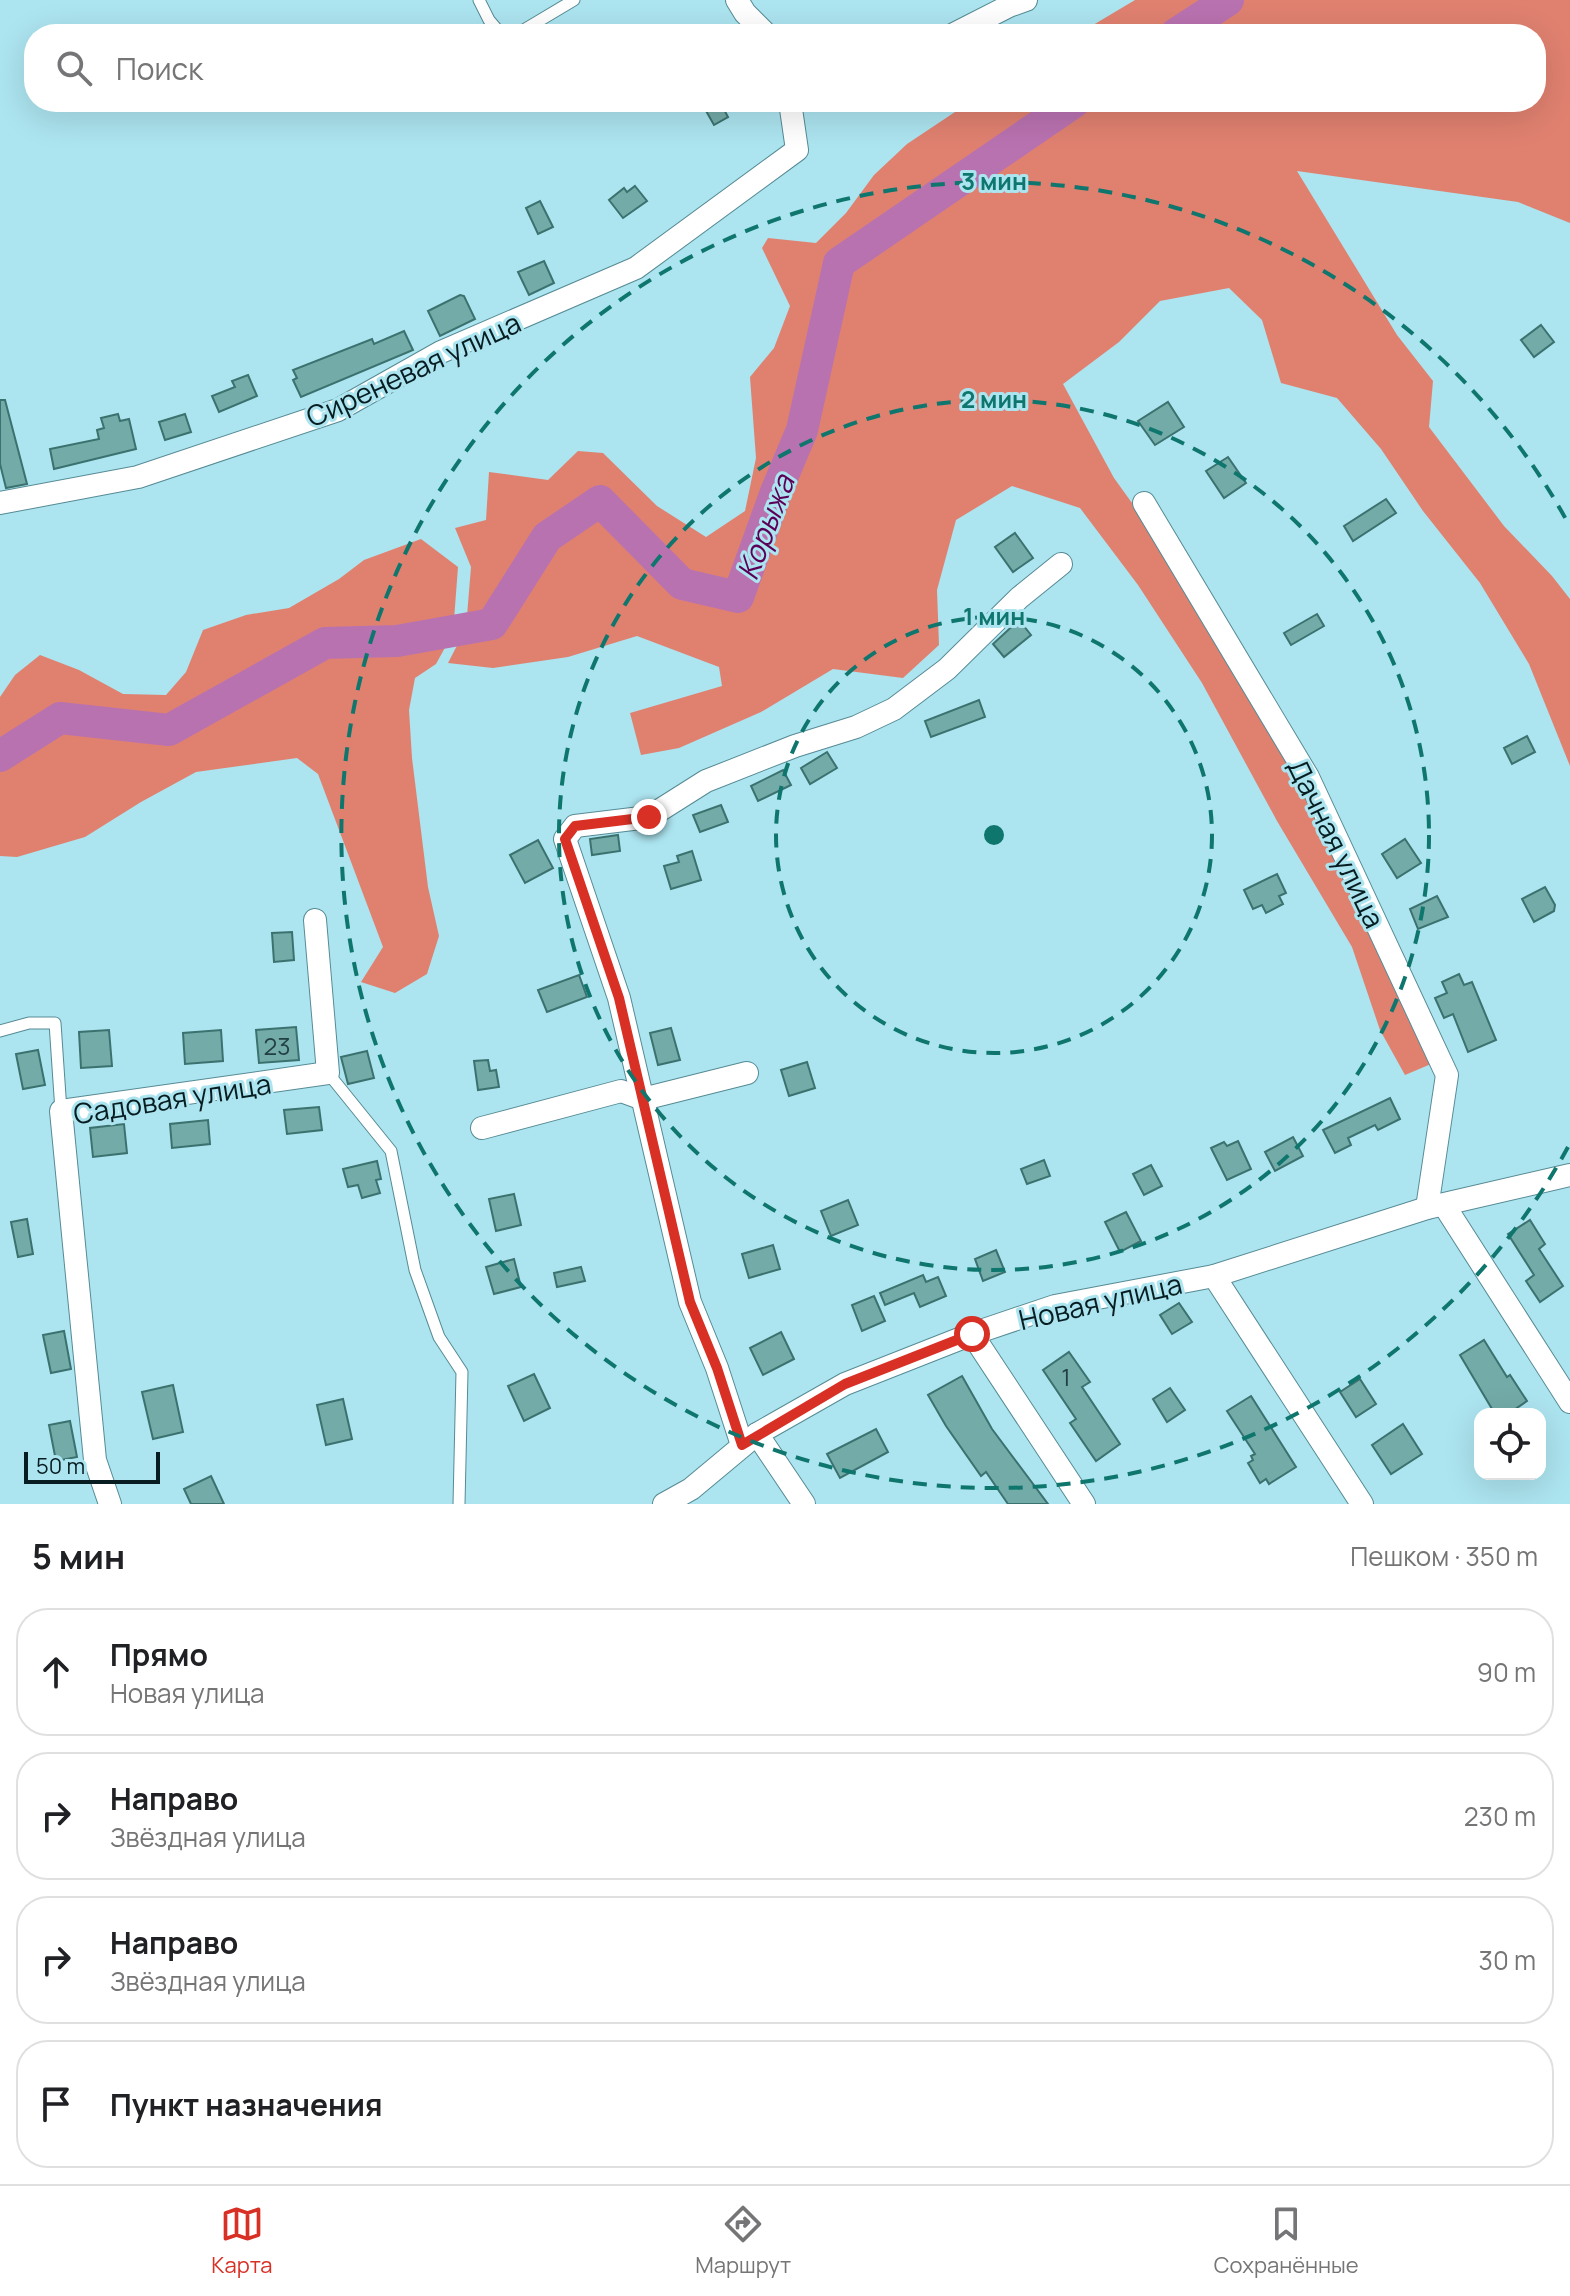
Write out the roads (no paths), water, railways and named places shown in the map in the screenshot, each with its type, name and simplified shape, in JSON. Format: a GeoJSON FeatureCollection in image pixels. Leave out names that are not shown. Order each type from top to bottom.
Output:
{"type":"FeatureCollection","features":[{"type":"Feature","properties":{"kind":"street"},"geometry":{"type":"LineString","coordinates":[[737,0],[756,24]]}},
{"type":"Feature","properties":{"kind":"street"},"geometry":{"type":"LineString","coordinates":[[969,24],[997,6],[1026,0]]}},
{"type":"Feature","properties":{"kind":"street","name":"Сиреневая улица"},"geometry":{"type":"LineString","coordinates":[[0,503],[138,477],[338,410],[441,352],[636,268],[797,150],[791,112]]}},
{"type":"Feature","properties":{"kind":"street","name":"Дачная улица"},"geometry":{"type":"LineString","coordinates":[[1144,503],[1308,777],[1447,1075],[1435,1206]]}},
{"type":"Feature","properties":{"kind":"street"},"geometry":{"type":"LineString","coordinates":[[804,1504],[749,1440],[690,1302],[619,998],[565,839],[575,826],[649,817],[706,781],[795,746],[856,727],[894,709],[947,669],[1019,598],[1061,564]]}},
{"type":"Feature","properties":{"kind":"street"},"geometry":{"type":"LineString","coordinates":[[315,920],[328,1073]]}},
{"type":"Feature","properties":{"kind":"street","name":"Садовая улица"},"geometry":{"type":"LineString","coordinates":[[110,1504],[95,1460],[61,1111],[328,1073]]}},
{"type":"Feature","properties":{"kind":"street"},"geometry":{"type":"LineString","coordinates":[[482,1128],[621,1091],[643,1099],[747,1073]]}},
{"type":"Feature","properties":{"kind":"street","name":"Новая улица"},"geometry":{"type":"LineString","coordinates":[[664,1504],[691,1489],[749,1440],[845,1384],[972,1334],[1055,1306],[1214,1276],[1435,1206],[1570,1175]]}},
{"type":"Feature","properties":{"kind":"street"},"geometry":{"type":"LineString","coordinates":[[1435,1206],[1570,1402]]}},
{"type":"Feature","properties":{"kind":"street"},"geometry":{"type":"LineString","coordinates":[[1214,1276],[1362,1504]]}},
{"type":"Feature","properties":{"kind":"street"},"geometry":{"type":"LineString","coordinates":[[972,1334],[1084,1504]]}},
{"type":"Feature","properties":{"kind":"lane"},"geometry":{"type":"LineString","coordinates":[[479,0],[493,24]]}},
{"type":"Feature","properties":{"kind":"lane"},"geometry":{"type":"LineString","coordinates":[[534,24],[574,0]]}},
{"type":"Feature","properties":{"kind":"lane"},"geometry":{"type":"LineString","coordinates":[[0,1031],[29,1023],[55,1023],[61,1111]]}},
{"type":"Feature","properties":{"kind":"lane"},"geometry":{"type":"LineString","coordinates":[[328,1073],[391,1151],[415,1270],[439,1337],[462,1372],[459,1504]]}},
{"type":"Feature","properties":{"kind":"waterway","name":"Корыжа"},"geometry":{"type":"LineString","coordinates":[[1191,24],[1228,0]]}},
{"type":"Feature","properties":{"kind":"waterway","name":"Корыжа"},"geometry":{"type":"LineString","coordinates":[[0,756],[60,718],[169,730],[325,643],[397,641],[492,624],[547,537],[600,501],[682,584],[738,597],[802,430],[839,263],[1059,112]]}}]}
